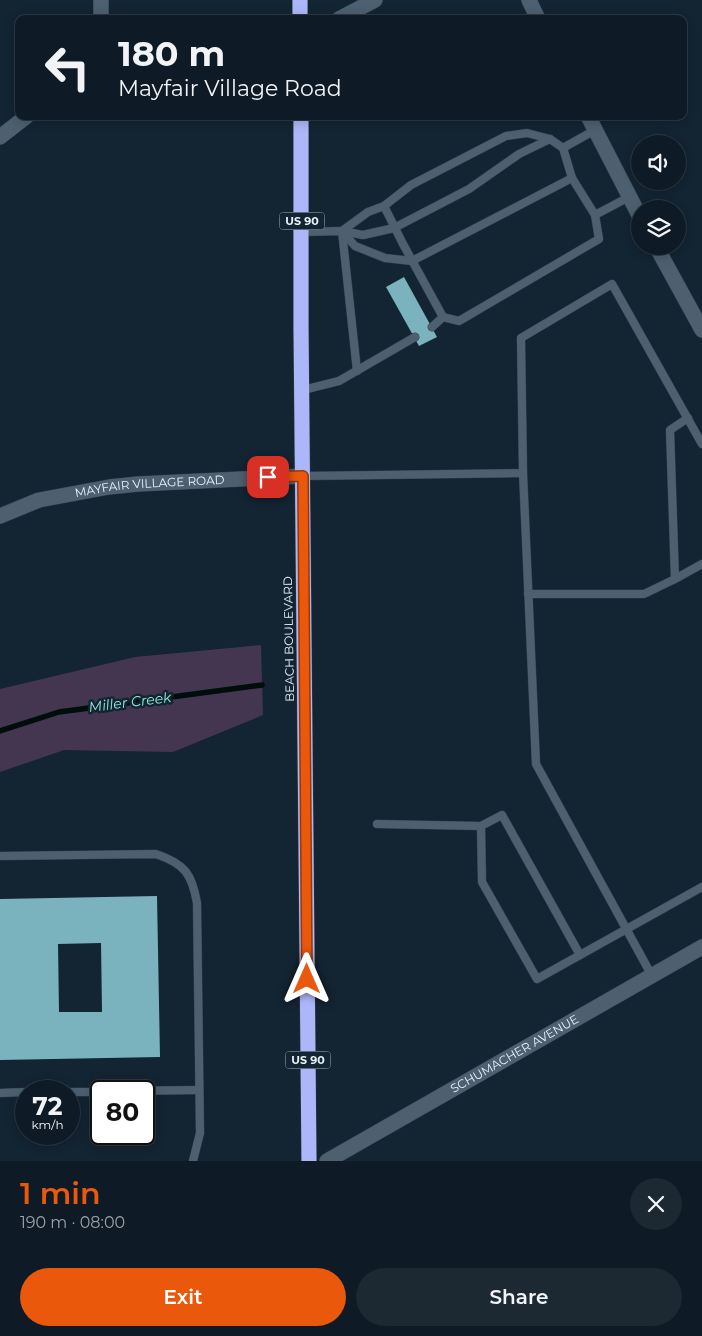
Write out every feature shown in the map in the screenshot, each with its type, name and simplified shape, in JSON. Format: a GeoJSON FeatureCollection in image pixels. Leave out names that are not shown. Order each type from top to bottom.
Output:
{"type":"FeatureCollection","features":[{"type":"Feature","properties":{"kind":"highway"},"geometry":{"type":"LineString","coordinates":[[300,0],[300,15]]}},
{"type":"Feature","properties":{"kind":"highway","name":"BEACH BOULEVARD"},"geometry":{"type":"LineString","coordinates":[[301,120],[309,1161]]}},
{"type":"Feature","properties":{"kind":"street"},"geometry":{"type":"LineString","coordinates":[[101,0],[101,15]]}},
{"type":"Feature","properties":{"kind":"street"},"geometry":{"type":"LineString","coordinates":[[347,15],[375,0]]}},
{"type":"Feature","properties":{"kind":"street"},"geometry":{"type":"LineString","coordinates":[[529,0],[536,15]]}},
{"type":"Feature","properties":{"kind":"street"},"geometry":{"type":"LineString","coordinates":[[0,137],[22,120]]}},
{"type":"Feature","properties":{"kind":"street"},"geometry":{"type":"LineString","coordinates":[[590,120],[631,201]]}},
{"type":"Feature","properties":{"kind":"street"},"geometry":{"type":"LineString","coordinates":[[661,255],[702,330]]}},
{"type":"Feature","properties":{"kind":"street","name":"MAYFAIR VILLAGE ROAD"},"geometry":{"type":"LineString","coordinates":[[0,516],[39,500],[128,485],[303,476]]}},
{"type":"Feature","properties":{"kind":"street","name":"SCHUMACHER AVENUE"},"geometry":{"type":"LineString","coordinates":[[328,1161],[702,947]]}},
{"type":"Feature","properties":{"kind":"lane"},"geometry":{"type":"LineString","coordinates":[[563,148],[595,130]]}},
{"type":"Feature","properties":{"kind":"lane"},"geometry":{"type":"LineString","coordinates":[[342,231],[368,212],[384,206],[411,185],[506,136],[526,133],[550,138],[563,148],[572,178],[595,215],[599,239],[459,321],[443,317],[384,206]]}},
{"type":"Feature","properties":{"kind":"lane"},"geometry":{"type":"LineString","coordinates":[[302,232],[342,231],[363,235],[394,228],[468,189],[519,154],[550,138]]}},
{"type":"Feature","properties":{"kind":"lane"},"geometry":{"type":"LineString","coordinates":[[342,231],[355,246],[385,258],[412,261],[572,178]]}},
{"type":"Feature","properties":{"kind":"lane"},"geometry":{"type":"LineString","coordinates":[[595,215],[629,197]]}},
{"type":"Feature","properties":{"kind":"lane"},"geometry":{"type":"LineString","coordinates":[[342,231],[357,371]]}},
{"type":"Feature","properties":{"kind":"lane"},"geometry":{"type":"LineString","coordinates":[[652,976],[536,764],[528,594],[521,338],[612,284],[702,444]]}},
{"type":"Feature","properties":{"kind":"lane"},"geometry":{"type":"LineString","coordinates":[[432,327],[443,317]]}},
{"type":"Feature","properties":{"kind":"lane"},"geometry":{"type":"LineString","coordinates":[[303,390],[339,381],[416,337]]}},
{"type":"Feature","properties":{"kind":"lane"},"geometry":{"type":"LineString","coordinates":[[675,579],[670,430],[688,418]]}},
{"type":"Feature","properties":{"kind":"lane"},"geometry":{"type":"LineString","coordinates":[[303,476],[524,472]]}},
{"type":"Feature","properties":{"kind":"lane"},"geometry":{"type":"LineString","coordinates":[[528,594],[644,594],[702,564]]}},
{"type":"Feature","properties":{"kind":"lane"},"geometry":{"type":"LineString","coordinates":[[377,824],[481,826],[502,815],[580,955]]}},
{"type":"Feature","properties":{"kind":"lane"},"geometry":{"type":"LineString","coordinates":[[481,826],[482,882],[537,979],[702,887]]}},
{"type":"Feature","properties":{"kind":"lane"},"geometry":{"type":"LineString","coordinates":[[0,856],[156,854],[172,859],[186,870],[194,886],[197,904],[200,1133],[193,1161]]}},
{"type":"Feature","properties":{"kind":"lane"},"geometry":{"type":"LineString","coordinates":[[155,1091],[199,1090]]}},
{"type":"Feature","properties":{"kind":"lane"},"geometry":{"type":"LineString","coordinates":[[0,1093],[15,1092]]}},
{"type":"Feature","properties":{"kind":"shaded area"},"geometry":{"type":"Polygon","coordinates":[[[261,645],[263,715],[173,752],[64,750],[0,772],[0,689],[135,657],[261,645]]]}},
{"type":"Feature","properties":{"kind":"building"},"geometry":{"type":"Polygon","coordinates":[[[404,277],[437,337],[419,346],[386,287],[404,277]]]}},
{"type":"Feature","properties":{"kind":"building"},"geometry":{"type":"Polygon","coordinates":[[[157,896],[160,1057],[0,1060],[0,899],[157,896]],[[101,943],[58,944],[59,1012],[102,1012],[101,943]]]}},
{"type":"Feature","properties":{"kind":"waterway","name":"Miller Creek"},"geometry":{"type":"LineString","coordinates":[[0,731],[59,712],[262,685]]}},
{"type":"Feature","properties":{"kind":"route"},"geometry":{"type":"LineString","coordinates":[[268,477],[303,476],[307,979]]}}]}
